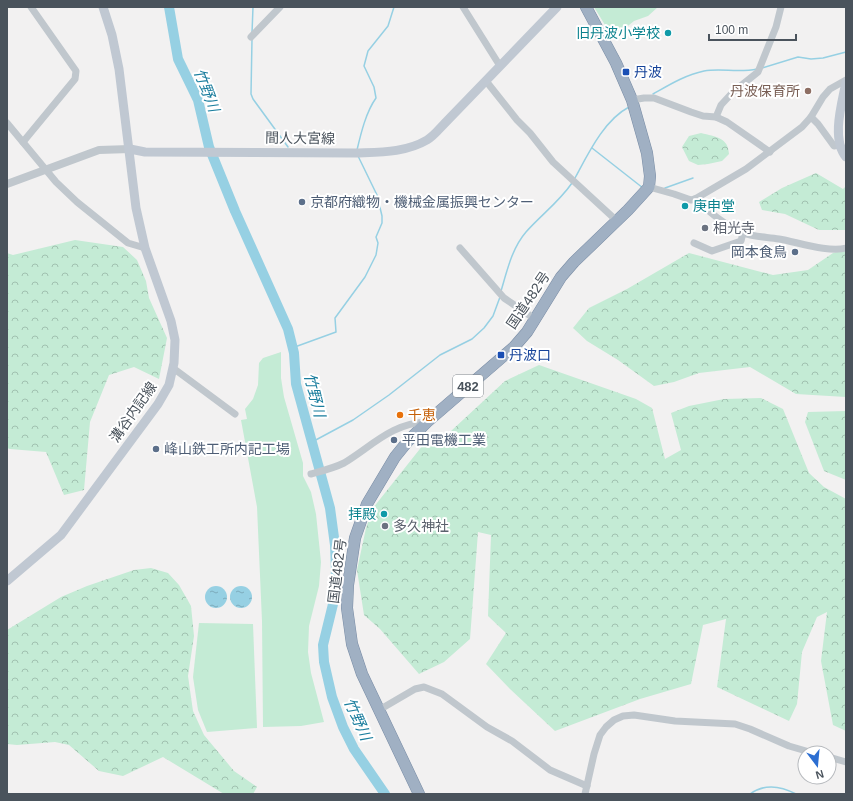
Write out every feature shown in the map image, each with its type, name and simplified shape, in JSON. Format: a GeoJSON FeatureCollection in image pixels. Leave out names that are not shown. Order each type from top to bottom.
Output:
{"type":"FeatureCollection","features":[{"type":"Feature","properties":{"kind":"highway"},"geometry":{"type":"LineString","coordinates":[[586,7],[616,63],[632,100],[647,153],[650,176],[649,187]]}},
{"type":"Feature","properties":{"kind":"highway","name":"国道482号"},"geometry":{"type":"LineString","coordinates":[[419,794],[356,660],[349,629],[347,608],[348,585],[353,552],[360,523],[367,504],[395,457],[419,428],[514,347],[527,332],[561,277],[574,262],[645,193],[649,187]]}},
{"type":"Feature","properties":{"kind":"main road"},"geometry":{"type":"LineString","coordinates":[[102,7],[112,35],[119,69],[130,149]]}},
{"type":"Feature","properties":{"kind":"main road","name":"間人大宮線"},"geometry":{"type":"LineString","coordinates":[[130,149],[145,152],[386,152],[415,146],[428,139],[557,7]]}},
{"type":"Feature","properties":{"kind":"main road"},"geometry":{"type":"LineString","coordinates":[[846,81],[838,133],[839,145],[846,157]]}},
{"type":"Feature","properties":{"kind":"main road","name":"溝谷内記線"},"geometry":{"type":"LineString","coordinates":[[7,581],[61,535],[158,404],[169,385],[173,368],[175,340],[171,321],[145,248],[136,208],[130,149]]}},
{"type":"Feature","properties":{"kind":"street"},"geometry":{"type":"LineString","coordinates":[[23,142],[75,79],[76,71],[31,7]]}},
{"type":"Feature","properties":{"kind":"street"},"geometry":{"type":"LineString","coordinates":[[251,37],[280,7]]}},
{"type":"Feature","properties":{"kind":"street"},"geometry":{"type":"LineString","coordinates":[[463,7],[500,66]]}},
{"type":"Feature","properties":{"kind":"street"},"geometry":{"type":"LineString","coordinates":[[716,117],[721,105],[759,69],[776,27],[781,7]]}},
{"type":"Feature","properties":{"kind":"street"},"geometry":{"type":"LineString","coordinates":[[486,81],[553,162],[617,221]]}},
{"type":"Feature","properties":{"kind":"street"},"geometry":{"type":"LineString","coordinates":[[649,187],[691,200],[694,199],[746,169],[770,152],[802,127],[812,117],[823,97],[830,89],[846,81]]}},
{"type":"Feature","properties":{"kind":"street"},"geometry":{"type":"LineString","coordinates":[[632,100],[654,98],[703,116],[716,117],[727,122],[770,152]]}},
{"type":"Feature","properties":{"kind":"street"},"geometry":{"type":"LineString","coordinates":[[812,117],[834,146],[839,145]]}},
{"type":"Feature","properties":{"kind":"street"},"geometry":{"type":"LineString","coordinates":[[7,123],[56,182],[77,202],[128,243],[145,248]]}},
{"type":"Feature","properties":{"kind":"street"},"geometry":{"type":"LineString","coordinates":[[7,184],[99,150],[130,149]]}},
{"type":"Feature","properties":{"kind":"street"},"geometry":{"type":"LineString","coordinates":[[694,199],[722,222],[743,233],[759,237],[841,250],[846,248]]}},
{"type":"Feature","properties":{"kind":"street"},"geometry":{"type":"LineString","coordinates":[[694,243],[712,251],[741,241],[743,233]]}},
{"type":"Feature","properties":{"kind":"street"},"geometry":{"type":"LineString","coordinates":[[460,248],[504,298],[535,319]]}},
{"type":"Feature","properties":{"kind":"street"},"geometry":{"type":"LineString","coordinates":[[173,368],[235,414]]}},
{"type":"Feature","properties":{"kind":"street"},"geometry":{"type":"LineString","coordinates":[[311,474],[336,467],[383,435],[398,428],[419,422],[427,422]]}},
{"type":"Feature","properties":{"kind":"street"},"geometry":{"type":"LineString","coordinates":[[379,710],[415,689],[424,687],[442,694],[487,728],[512,741],[550,770],[587,786]]}},
{"type":"Feature","properties":{"kind":"street"},"geometry":{"type":"LineString","coordinates":[[586,794],[594,754],[600,735],[614,720],[623,716],[634,715],[675,721],[735,724],[797,748]]}},
{"type":"Feature","properties":{"kind":"green space"},"geometry":{"type":"Polygon","coordinates":[[[594,7],[658,7],[648,16],[634,21],[613,38],[594,7]]]}},
{"type":"Feature","properties":{"kind":"green space"},"geometry":{"type":"Polygon","coordinates":[[[701,133],[724,141],[728,148],[729,154],[722,161],[698,165],[689,161],[682,147],[689,136],[701,133]]]}},
{"type":"Feature","properties":{"kind":"green space"},"geometry":{"type":"Polygon","coordinates":[[[816,173],[843,189],[846,186],[846,230],[819,230],[785,214],[762,210],[759,202],[782,188],[816,173]]]}},
{"type":"Feature","properties":{"kind":"green space"},"geometry":{"type":"Polygon","coordinates":[[[75,240],[123,247],[137,260],[146,281],[149,298],[167,338],[159,379],[134,367],[109,375],[90,422],[84,490],[64,495],[46,452],[7,448],[7,253],[13,255],[75,240]]]}},
{"type":"Feature","properties":{"kind":"green space"},"geometry":{"type":"Polygon","coordinates":[[[846,250],[846,397],[796,394],[750,367],[699,373],[674,382],[654,386],[618,360],[587,341],[573,328],[589,308],[627,289],[689,253],[773,275],[808,270],[833,253],[846,250]]]}},
{"type":"Feature","properties":{"kind":"green space"},"geometry":{"type":"Polygon","coordinates":[[[281,352],[281,378],[284,397],[303,463],[303,476],[311,492],[316,514],[321,562],[319,586],[309,626],[308,652],[311,673],[324,722],[301,726],[263,727],[262,621],[257,507],[241,420],[247,419],[245,409],[253,399],[258,385],[259,363],[263,358],[281,352]]]}},
{"type":"Feature","properties":{"kind":"green space"},"geometry":{"type":"Polygon","coordinates":[[[539,365],[636,399],[652,408],[665,459],[681,450],[671,413],[689,406],[724,399],[761,398],[783,409],[809,473],[824,487],[846,499],[846,731],[833,725],[821,661],[827,612],[817,617],[802,652],[797,704],[789,721],[717,687],[726,619],[703,625],[691,684],[640,699],[555,731],[510,689],[486,664],[506,633],[488,616],[491,535],[478,532],[470,639],[444,662],[419,674],[380,629],[364,615],[357,570],[366,528],[373,508],[423,445],[437,444],[505,381],[539,365]]]}},
{"type":"Feature","properties":{"kind":"green space"},"geometry":{"type":"Polygon","coordinates":[[[846,411],[846,480],[824,471],[805,422],[808,412],[846,411]]]}},
{"type":"Feature","properties":{"kind":"green space"},"geometry":{"type":"Polygon","coordinates":[[[151,568],[168,573],[179,585],[191,606],[194,636],[188,676],[193,711],[204,735],[234,771],[257,787],[253,794],[224,794],[163,757],[123,776],[99,771],[69,745],[55,742],[17,745],[7,744],[7,630],[61,597],[87,586],[134,570],[151,568]]]}},
{"type":"Feature","properties":{"kind":"green space"},"geometry":{"type":"Polygon","coordinates":[[[199,623],[253,624],[257,728],[207,732],[198,710],[193,677],[199,623]]]}},
{"type":"Feature","properties":{"kind":"water"},"geometry":{"type":"Polygon","coordinates":[[[216,586],[224,589],[227,597],[224,605],[216,608],[208,605],[205,597],[208,589],[216,586]]]}},
{"type":"Feature","properties":{"kind":"water"},"geometry":{"type":"Polygon","coordinates":[[[241,586],[249,589],[252,597],[249,605],[241,608],[233,605],[230,597],[233,589],[241,586]]]}},
{"type":"Feature","properties":{"kind":"waterway","name":"竹野川"},"geometry":{"type":"LineString","coordinates":[[169,7],[178,59],[198,100],[209,147],[235,211],[288,329],[294,353],[296,384],[330,508],[335,545],[336,570],[334,600],[323,645],[324,662],[332,697],[343,727],[354,749],[385,794]]}},
{"type":"Feature","properties":{"kind":"waterway"},"geometry":{"type":"LineString","coordinates":[[252,33],[253,7]]}},
{"type":"Feature","properties":{"kind":"waterway"},"geometry":{"type":"LineString","coordinates":[[357,150],[367,116],[376,98],[374,87],[364,66],[368,51],[388,26],[394,7]]}},
{"type":"Feature","properties":{"kind":"waterway"},"geometry":{"type":"LineString","coordinates":[[252,39],[251,94],[253,99],[288,147]]}},
{"type":"Feature","properties":{"kind":"waterway"},"geometry":{"type":"LineString","coordinates":[[762,68],[798,57],[811,59],[823,58],[846,52]]}},
{"type":"Feature","properties":{"kind":"waterway"},"geometry":{"type":"LineString","coordinates":[[653,94],[684,78],[704,71],[744,71],[757,69]]}},
{"type":"Feature","properties":{"kind":"waterway"},"geometry":{"type":"LineString","coordinates":[[575,178],[591,148],[604,129],[612,120],[629,107]]}},
{"type":"Feature","properties":{"kind":"waterway"},"geometry":{"type":"LineString","coordinates":[[592,148],[643,188]]}},
{"type":"Feature","properties":{"kind":"waterway"},"geometry":{"type":"LineString","coordinates":[[292,348],[336,332],[335,318],[365,277],[376,255],[378,243],[376,237],[382,223],[382,216],[377,195],[358,156]]}},
{"type":"Feature","properties":{"kind":"waterway"},"geometry":{"type":"LineString","coordinates":[[665,188],[693,178]]}},
{"type":"Feature","properties":{"kind":"waterway"},"geometry":{"type":"LineString","coordinates":[[501,291],[510,260],[521,238],[572,183]]}},
{"type":"Feature","properties":{"kind":"waterway"},"geometry":{"type":"LineString","coordinates":[[312,442],[353,420],[389,395],[440,355],[472,339],[484,328],[493,316],[500,297]]}},
{"type":"Feature","properties":{"kind":"waterway"},"geometry":{"type":"LineString","coordinates":[[750,794],[761,788],[767,787],[785,789],[796,794]]}},
{"type":"Feature","properties":{"kind":"place","name":"旧丹波小学校"},"geometry":{"type":"Point","coordinates":[668,33]}},
{"type":"Feature","properties":{"kind":"place","name":"丹波"},"geometry":{"type":"Point","coordinates":[626,72]}},
{"type":"Feature","properties":{"kind":"place","name":"丹波保育所"},"geometry":{"type":"Point","coordinates":[808,91]}},
{"type":"Feature","properties":{"kind":"place","name":"京都府織物・機械金属振興センター"},"geometry":{"type":"Point","coordinates":[302,202]}},
{"type":"Feature","properties":{"kind":"place","name":"庚申堂"},"geometry":{"type":"Point","coordinates":[685,206]}},
{"type":"Feature","properties":{"kind":"place","name":"相光寺"},"geometry":{"type":"Point","coordinates":[705,228]}},
{"type":"Feature","properties":{"kind":"place","name":"岡本食鳥"},"geometry":{"type":"Point","coordinates":[795,252]}},
{"type":"Feature","properties":{"kind":"place","name":"丹波口"},"geometry":{"type":"Point","coordinates":[501,355]}},
{"type":"Feature","properties":{"kind":"place","name":"千恵"},"geometry":{"type":"Point","coordinates":[400,415]}},
{"type":"Feature","properties":{"kind":"place","name":"平田電機工業"},"geometry":{"type":"Point","coordinates":[394,440]}},
{"type":"Feature","properties":{"kind":"place","name":"峰山鉄工所内記工場"},"geometry":{"type":"Point","coordinates":[156,449]}},
{"type":"Feature","properties":{"kind":"place","name":"拝殿"},"geometry":{"type":"Point","coordinates":[384,514]}},
{"type":"Feature","properties":{"kind":"place","name":"多久神社"},"geometry":{"type":"Point","coordinates":[385,526]}}]}
